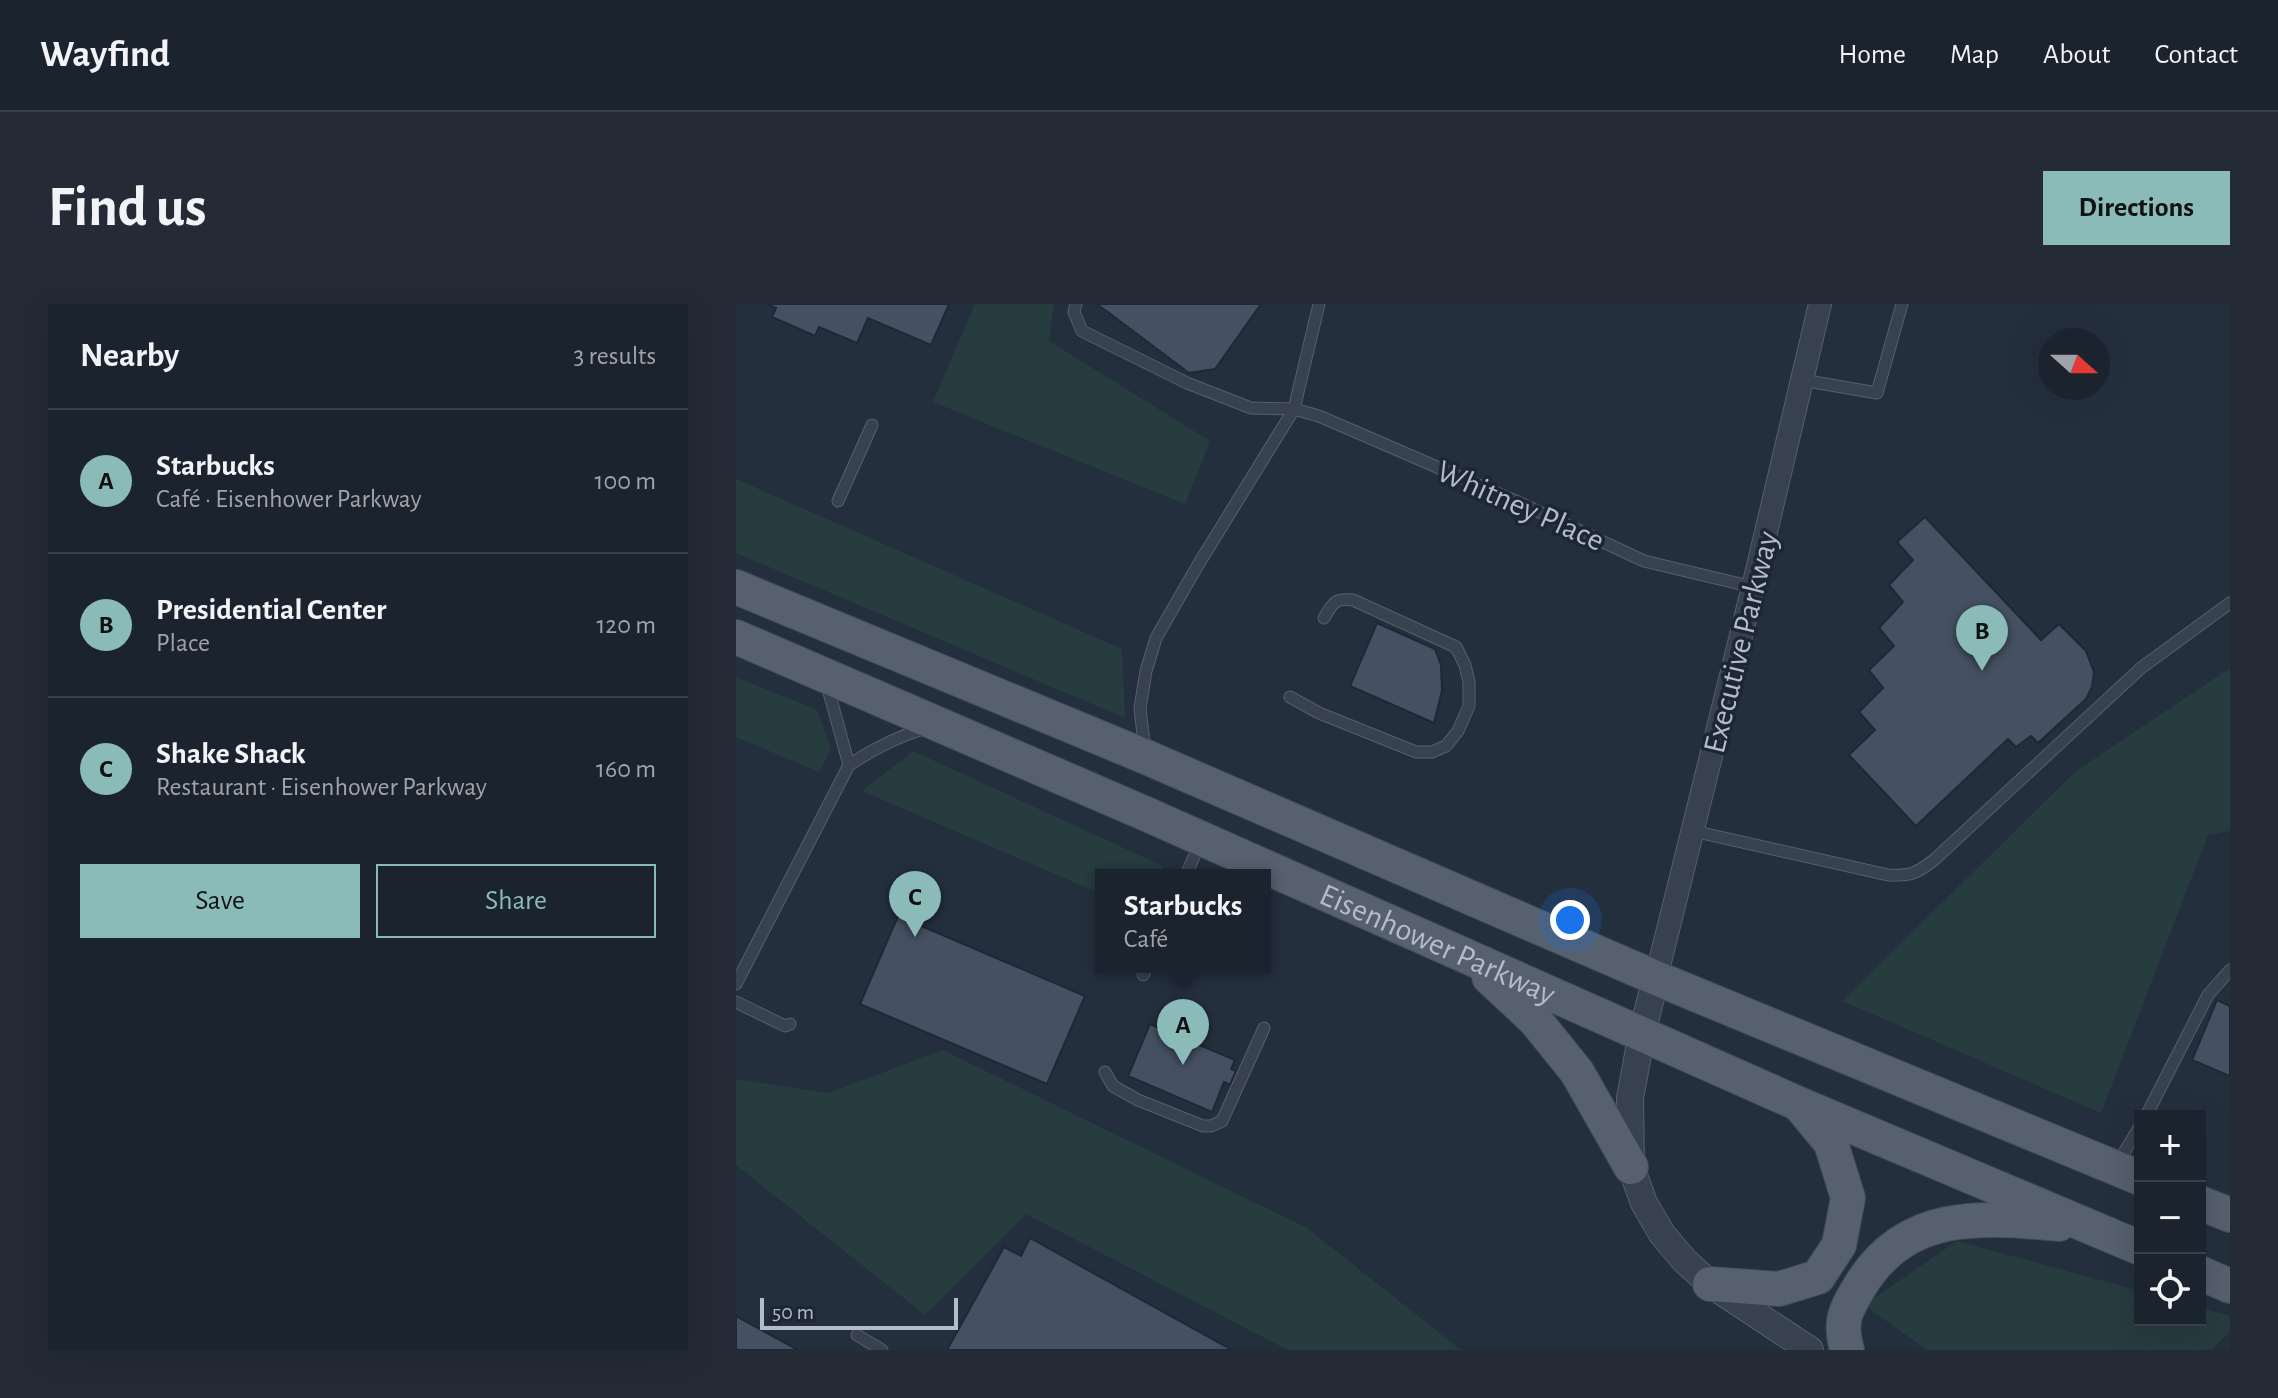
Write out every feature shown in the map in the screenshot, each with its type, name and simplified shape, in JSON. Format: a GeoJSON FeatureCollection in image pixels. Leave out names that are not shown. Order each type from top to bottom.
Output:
{"type":"FeatureCollection","features":[{"type":"Feature","properties":{"kind":"main road","name":"Eisenhower Parkway"},"geometry":{"type":"LineString","coordinates":[[736,587],[1146,757],[1656,978],[2128,1173]]}},
{"type":"Feature","properties":{"kind":"main road","name":"Eisenhower Parkway"},"geometry":{"type":"LineString","coordinates":[[736,637],[1268,869]]}},
{"type":"Feature","properties":{"kind":"main road","name":"Eisenhower Parkway"},"geometry":{"type":"LineString","coordinates":[[1271,870],[1799,1104],[2134,1246]]}},
{"type":"Feature","properties":{"kind":"main road"},"geometry":{"type":"LineString","coordinates":[[1471,960],[1535,1020],[1577,1072],[1631,1167]]}},
{"type":"Feature","properties":{"kind":"main road"},"geometry":{"type":"LineString","coordinates":[[1710,1284],[1779,1289],[1818,1277],[1839,1245],[1848,1198],[1831,1143],[1799,1104]]}},
{"type":"Feature","properties":{"kind":"main road"},"geometry":{"type":"LineString","coordinates":[[2206,1205],[2230,1215]]}},
{"type":"Feature","properties":{"kind":"main road"},"geometry":{"type":"LineString","coordinates":[[1847,1350],[1842,1327],[1849,1304],[1871,1268],[1907,1238],[1941,1224],[1997,1219],[2092,1228]]}},
{"type":"Feature","properties":{"kind":"main road"},"geometry":{"type":"LineString","coordinates":[[2206,1276],[2230,1286]]}},
{"type":"Feature","properties":{"kind":"street","name":"Executive Parkway"},"geometry":{"type":"LineString","coordinates":[[1656,978],[1820,304]]}},
{"type":"Feature","properties":{"kind":"street"},"geometry":{"type":"LineString","coordinates":[[1656,978],[1630,1098],[1631,1167],[1644,1203],[1662,1234],[1710,1284],[1810,1350]]}},
{"type":"Feature","properties":{"kind":"lane","name":"Whitney Place"},"geometry":{"type":"LineString","coordinates":[[1076,304],[1074,312],[1082,331],[1187,383],[1251,408],[1294,409],[1319,416],[1520,503],[1644,561],[1753,587]]}},
{"type":"Feature","properties":{"kind":"lane"},"geometry":{"type":"LineString","coordinates":[[1146,757],[1140,708],[1156,638],[1294,409],[1319,304]]}},
{"type":"Feature","properties":{"kind":"lane"},"geometry":{"type":"LineString","coordinates":[[1802,380],[1877,393],[1902,304]]}},
{"type":"Feature","properties":{"kind":"lane"},"geometry":{"type":"LineString","coordinates":[[838,501],[872,425]]}},
{"type":"Feature","properties":{"kind":"lane"},"geometry":{"type":"LineString","coordinates":[[1290,697],[1319,713],[1416,752],[1432,752],[1446,746],[1458,731],[1469,706],[1469,682],[1456,647],[1353,600],[1341,599],[1332,603],[1324,618]]}},
{"type":"Feature","properties":{"kind":"lane"},"geometry":{"type":"LineString","coordinates":[[1693,831],[1888,875],[1909,876],[1920,872],[2141,668],[2230,603]]}},
{"type":"Feature","properties":{"kind":"lane"},"geometry":{"type":"LineString","coordinates":[[823,674],[849,765]]}},
{"type":"Feature","properties":{"kind":"lane"},"geometry":{"type":"LineString","coordinates":[[736,984],[849,765],[869,751],[908,733],[938,724]]}},
{"type":"Feature","properties":{"kind":"lane"},"geometry":{"type":"LineString","coordinates":[[1188,869],[1201,839]]}},
{"type":"Feature","properties":{"kind":"lane"},"geometry":{"type":"LineString","coordinates":[[2149,1110],[2208,995],[2230,970]]}},
{"type":"Feature","properties":{"kind":"lane"},"geometry":{"type":"LineString","coordinates":[[736,1002],[785,1026],[790,1024]]}},
{"type":"Feature","properties":{"kind":"lane"},"geometry":{"type":"LineString","coordinates":[[1105,1072],[1113,1086],[1138,1100],[1203,1126],[1211,1126],[1222,1121],[1264,1028]]}},
{"type":"Feature","properties":{"kind":"lane"},"geometry":{"type":"LineString","coordinates":[[2128,1173],[2134,1150]]}},
{"type":"Feature","properties":{"kind":"lane"},"geometry":{"type":"LineString","coordinates":[[857,1335],[882,1350]]}},
{"type":"Feature","properties":{"kind":"green space"},"geometry":{"type":"Polygon","coordinates":[[[975,304],[1054,304],[1049,341],[1210,441],[1185,504],[933,402],[975,304]]]}},
{"type":"Feature","properties":{"kind":"green space"},"geometry":{"type":"Polygon","coordinates":[[[736,479],[1122,649],[1125,718],[736,553],[736,479]]]}},
{"type":"Feature","properties":{"kind":"green space"},"geometry":{"type":"Polygon","coordinates":[[[2230,668],[2230,831],[2208,835],[2101,1113],[1842,1001],[2076,771],[2230,668]]]}},
{"type":"Feature","properties":{"kind":"green space"},"geometry":{"type":"Polygon","coordinates":[[[736,677],[817,710],[831,749],[819,772],[736,737],[736,677]]]}},
{"type":"Feature","properties":{"kind":"green space"},"geometry":{"type":"Polygon","coordinates":[[[913,751],[1163,866],[1162,869],[1095,869],[1095,891],[862,791],[913,751]]]}},
{"type":"Feature","properties":{"kind":"green space"},"geometry":{"type":"Polygon","coordinates":[[[943,1050],[1307,1228],[1461,1350],[1288,1350],[1026,1214],[925,1315],[736,1165],[736,1079],[828,1093],[943,1050]]]}},
{"type":"Feature","properties":{"kind":"green space"},"geometry":{"type":"Polygon","coordinates":[[[1957,1241],[2134,1289],[2134,1326],[2206,1326],[2206,1309],[2230,1316],[2230,1331],[2212,1350],[1927,1350],[1864,1305],[1957,1241]]]}},
{"type":"Feature","properties":{"kind":"building"},"geometry":{"type":"Polygon","coordinates":[[[767,304],[949,304],[931,345],[868,318],[857,343],[819,327],[815,336],[772,317],[776,308],[767,304]]]}},
{"type":"Feature","properties":{"kind":"building"},"geometry":{"type":"Polygon","coordinates":[[[1097,304],[1261,304],[1215,369],[1189,373],[1097,304]]]}},
{"type":"Feature","properties":{"kind":"building"},"geometry":{"type":"Polygon","coordinates":[[[1925,517],[2041,640],[2059,624],[2086,651],[2094,672],[2086,699],[2038,743],[2031,736],[2016,747],[2008,739],[1916,826],[1849,755],[1875,730],[1859,712],[1883,688],[1869,670],[1894,646],[1879,628],[1903,602],[1889,585],[1913,560],[1897,542],[1925,517]]]}},
{"type":"Feature","properties":{"kind":"building"},"geometry":{"type":"Polygon","coordinates":[[[1377,623],[1435,649],[1441,665],[1442,691],[1434,723],[1350,686],[1377,623]]]}},
{"type":"Feature","properties":{"kind":"building"},"geometry":{"type":"Polygon","coordinates":[[[898,916],[1085,996],[1047,1084],[860,1004],[898,916]]]}},
{"type":"Feature","properties":{"kind":"building"},"geometry":{"type":"Polygon","coordinates":[[[2217,1000],[2230,1006],[2230,1076],[2192,1060],[2217,1000]]]}},
{"type":"Feature","properties":{"kind":"building"},"geometry":{"type":"Polygon","coordinates":[[[1150,1024],[1235,1060],[1231,1069],[1236,1071],[1230,1085],[1224,1082],[1212,1112],[1128,1076],[1150,1024]]]}},
{"type":"Feature","properties":{"kind":"building"},"geometry":{"type":"Polygon","coordinates":[[[1030,1238],[1232,1350],[947,1350],[1004,1247],[1021,1256],[1030,1238]]]}},
{"type":"Feature","properties":{"kind":"building"},"geometry":{"type":"Polygon","coordinates":[[[736,1316],[798,1350],[736,1350],[736,1316]]]}},
{"type":"Feature","properties":{"kind":"place","name":"Presidential Center"},"geometry":{"type":"Point","coordinates":[1982,671]}},
{"type":"Feature","properties":{"kind":"place","name":"Shake Shack"},"geometry":{"type":"Point","coordinates":[915,937]}},
{"type":"Feature","properties":{"kind":"place","name":"Starbucks"},"geometry":{"type":"Point","coordinates":[1183,1065]}}]}
